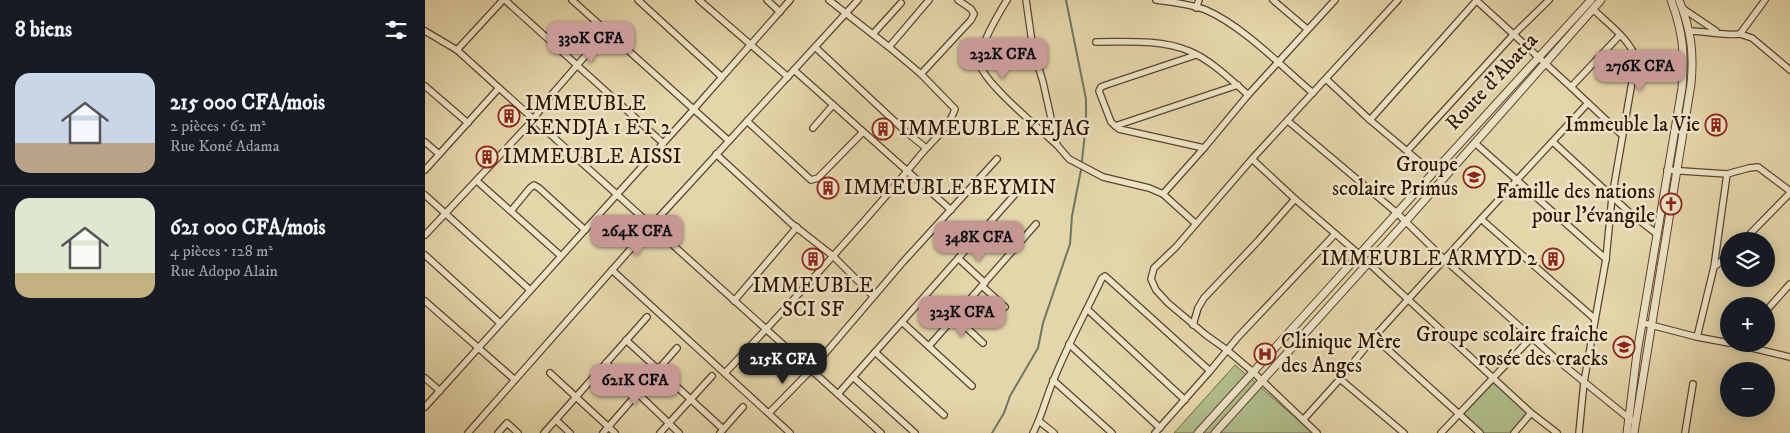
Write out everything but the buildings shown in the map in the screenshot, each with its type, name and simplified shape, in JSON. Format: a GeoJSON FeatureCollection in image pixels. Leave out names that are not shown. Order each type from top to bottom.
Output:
{"type":"FeatureCollection","features":[{"type":"Feature","properties":{"kind":"street"},"geometry":{"type":"LineString","coordinates":[[457,50],[504,0],[663,142]]}},
{"type":"Feature","properties":{"kind":"street"},"geometry":{"type":"LineString","coordinates":[[572,0],[692,110],[729,141]]}},
{"type":"Feature","properties":{"kind":"street"},"geometry":{"type":"LineString","coordinates":[[638,0],[722,77]]}},
{"type":"Feature","properties":{"kind":"street"},"geometry":{"type":"LineString","coordinates":[[699,0],[788,77]]}},
{"type":"Feature","properties":{"kind":"street"},"geometry":{"type":"LineString","coordinates":[[767,0],[780,12]]}},
{"type":"Feature","properties":{"kind":"street"},"geometry":{"type":"LineString","coordinates":[[425,408],[751,46],[790,0]]}},
{"type":"Feature","properties":{"kind":"street"},"geometry":{"type":"LineString","coordinates":[[725,373],[833,256],[907,172],[946,125],[955,110],[921,74],[829,0]]}},
{"type":"Feature","properties":{"kind":"street"},"geometry":{"type":"LineString","coordinates":[[468,433],[651,226],[858,0]]}},
{"type":"Feature","properties":{"kind":"street"},"geometry":{"type":"LineString","coordinates":[[889,47],[929,0]]}},
{"type":"Feature","properties":{"kind":"street"},"geometry":{"type":"LineString","coordinates":[[921,74],[971,20],[974,14],[971,9],[958,0]]}},
{"type":"Feature","properties":{"kind":"street"},"geometry":{"type":"LineString","coordinates":[[1007,0],[983,45],[979,63],[987,78],[1069,158],[1103,177],[1149,188],[1163,194],[1195,223]]}},
{"type":"Feature","properties":{"kind":"street"},"geometry":{"type":"LineString","coordinates":[[1026,0],[1033,48],[1057,145]]}},
{"type":"Feature","properties":{"kind":"street"},"geometry":{"type":"LineString","coordinates":[[1157,0],[1205,10],[1233,25],[1313,94]]}},
{"type":"Feature","properties":{"kind":"street"},"geometry":{"type":"LineString","coordinates":[[1197,8],[1199,0]]}},
{"type":"Feature","properties":{"kind":"street"},"geometry":{"type":"LineString","coordinates":[[1163,194],[1204,148],[1247,95],[1335,0]]}},
{"type":"Feature","properties":{"kind":"street"},"geometry":{"type":"LineString","coordinates":[[1317,433],[1253,372],[1193,325],[1156,290],[1151,279],[1154,268],[1176,247],[1252,159],[1397,0]]}},
{"type":"Feature","properties":{"kind":"street"},"geometry":{"type":"LineString","coordinates":[[1370,120],[1477,0],[1621,134]]}},
{"type":"Feature","properties":{"kind":"street"},"geometry":{"type":"LineString","coordinates":[[1408,150],[1513,35],[1549,0]]}},
{"type":"Feature","properties":{"kind":"street","name":"Route d'Abatta"},"geometry":{"type":"LineString","coordinates":[[1198,433],[1588,4],[1601,0]]}},
{"type":"Feature","properties":{"kind":"street"},"geometry":{"type":"LineString","coordinates":[[1627,433],[1637,354],[1677,117],[1684,60],[1680,28],[1671,0]]}},
{"type":"Feature","properties":{"kind":"street"},"geometry":{"type":"LineString","coordinates":[[1634,433],[1691,84],[1693,59],[1689,31],[1679,0]]}},
{"type":"Feature","properties":{"kind":"street"},"geometry":{"type":"LineString","coordinates":[[1741,34],[1765,0]]}},
{"type":"Feature","properties":{"kind":"street"},"geometry":{"type":"LineString","coordinates":[[1277,1],[1307,29]]}},
{"type":"Feature","properties":{"kind":"street"},"geometry":{"type":"LineString","coordinates":[[873,34],[901,3]]}},
{"type":"Feature","properties":{"kind":"street"},"geometry":{"type":"LineString","coordinates":[[1579,433],[1584,382],[1606,259],[1621,134],[1636,59],[1633,51],[1620,35],[1588,4]]}},
{"type":"Feature","properties":{"kind":"street","name":"Route d'Abatta"},"geometry":{"type":"LineString","coordinates":[[1215,433],[1545,63],[1588,4]]}},
{"type":"Feature","properties":{"kind":"street"},"geometry":{"type":"LineString","coordinates":[[1682,8],[1717,32]]}},
{"type":"Feature","properties":{"kind":"street"},"geometry":{"type":"LineString","coordinates":[[425,31],[457,50],[881,433]]}},
{"type":"Feature","properties":{"kind":"street"},"geometry":{"type":"LineString","coordinates":[[1689,31],[1717,32],[1730,35],[1741,34],[1752,38],[1788,65]]}},
{"type":"Feature","properties":{"kind":"street"},"geometry":{"type":"LineString","coordinates":[[425,235],[533,120],[547,100],[607,32]]}},
{"type":"Feature","properties":{"kind":"street"},"geometry":{"type":"LineString","coordinates":[[1571,87],[1620,35]]}},
{"type":"Feature","properties":{"kind":"street"},"geometry":{"type":"LineString","coordinates":[[1096,42],[1158,43],[1188,50],[1213,66],[1247,95]]}},
{"type":"Feature","properties":{"kind":"street"},"geometry":{"type":"LineString","coordinates":[[815,47],[926,148]]}},
{"type":"Feature","properties":{"kind":"street"},"geometry":{"type":"LineString","coordinates":[[1196,55],[1101,87],[1099,91],[1111,122],[1115,126],[1125,131],[1204,148]]}},
{"type":"Feature","properties":{"kind":"street"},"geometry":{"type":"LineString","coordinates":[[794,70],[951,210]]}},
{"type":"Feature","properties":{"kind":"street"},"geometry":{"type":"LineString","coordinates":[[1326,79],[1370,120],[1408,150],[1433,173]]}},
{"type":"Feature","properties":{"kind":"street"},"geometry":{"type":"LineString","coordinates":[[425,86],[468,123]]}},
{"type":"Feature","properties":{"kind":"street"},"geometry":{"type":"LineString","coordinates":[[1115,126],[1237,86]]}},
{"type":"Feature","properties":{"kind":"street"},"geometry":{"type":"LineString","coordinates":[[425,170],[499,88]]}},
{"type":"Feature","properties":{"kind":"street"},"geometry":{"type":"LineString","coordinates":[[1303,420],[1408,299],[1588,103]]}},
{"type":"Feature","properties":{"kind":"street"},"geometry":{"type":"LineString","coordinates":[[813,128],[833,106]]}},
{"type":"Feature","properties":{"kind":"street"},"geometry":{"type":"LineString","coordinates":[[747,121],[811,180],[815,180],[863,132]]}},
{"type":"Feature","properties":{"kind":"street"},"geometry":{"type":"LineString","coordinates":[[1288,121],[1397,213],[1445,260],[1532,337],[1636,424]]}},
{"type":"Feature","properties":{"kind":"street"},"geometry":{"type":"LineString","coordinates":[[425,142],[439,154]]}},
{"type":"Feature","properties":{"kind":"street"},"geometry":{"type":"LineString","coordinates":[[1553,142],[1612,197],[1657,234]]}},
{"type":"Feature","properties":{"kind":"street"},"geometry":{"type":"LineString","coordinates":[[1475,143],[1606,259]]}},
{"type":"Feature","properties":{"kind":"street"},"geometry":{"type":"LineString","coordinates":[[716,154],[797,228],[833,256],[873,296]]}},
{"type":"Feature","properties":{"kind":"street"},"geometry":{"type":"LineString","coordinates":[[769,413],[811,370],[873,296],[997,159]]}},
{"type":"Feature","properties":{"kind":"street"},"geometry":{"type":"LineString","coordinates":[[1252,159],[1295,199],[1360,254],[1531,413],[1557,433]]}},
{"type":"Feature","properties":{"kind":"street"},"geometry":{"type":"LineString","coordinates":[[1667,170],[1727,174],[1758,167],[1790,192],[1752,232]]}},
{"type":"Feature","properties":{"kind":"street"},"geometry":{"type":"LineString","coordinates":[[1697,337],[1714,266],[1727,174]]}},
{"type":"Feature","properties":{"kind":"street"},"geometry":{"type":"LineString","coordinates":[[477,181],[561,256]]}},
{"type":"Feature","properties":{"kind":"street"},"geometry":{"type":"LineString","coordinates":[[511,211],[530,188],[535,186],[585,230]]}},
{"type":"Feature","properties":{"kind":"street"},"geometry":{"type":"LineString","coordinates":[[838,394],[1017,192]]}},
{"type":"Feature","properties":{"kind":"street"},"geometry":{"type":"LineString","coordinates":[[425,195],[530,290]]}},
{"type":"Feature","properties":{"kind":"street"},"geometry":{"type":"LineString","coordinates":[[1193,325],[1198,308],[1205,298],[1295,199]]}},
{"type":"Feature","properties":{"kind":"street"},"geometry":{"type":"LineString","coordinates":[[1481,219],[1595,319]]}},
{"type":"Feature","properties":{"kind":"street"},"geometry":{"type":"LineString","coordinates":[[929,346],[1036,224]]}},
{"type":"Feature","properties":{"kind":"street"},"geometry":{"type":"LineString","coordinates":[[734,300],[797,228]]}},
{"type":"Feature","properties":{"kind":"street"},"geometry":{"type":"LineString","coordinates":[[1069,344],[1157,430],[1227,350],[1335,234]]}},
{"type":"Feature","properties":{"kind":"street"},"geometry":{"type":"LineString","coordinates":[[425,255],[500,323]]}},
{"type":"Feature","properties":{"kind":"street"},"geometry":{"type":"LineString","coordinates":[[959,259],[1005,307]]}},
{"type":"Feature","properties":{"kind":"street"},"geometry":{"type":"LineString","coordinates":[[1714,266],[1720,262]]}},
{"type":"Feature","properties":{"kind":"street"},"geometry":{"type":"LineString","coordinates":[[612,270],[790,433]]}},
{"type":"Feature","properties":{"kind":"street"},"geometry":{"type":"LineString","coordinates":[[1033,433],[1069,344],[1102,278],[1107,277],[1210,371]]}},
{"type":"Feature","properties":{"kind":"street"},"geometry":{"type":"LineString","coordinates":[[1775,301],[1790,284]]}},
{"type":"Feature","properties":{"kind":"street"},"geometry":{"type":"LineString","coordinates":[[425,301],[515,380]]}},
{"type":"Feature","properties":{"kind":"street"},"geometry":{"type":"LineString","coordinates":[[1087,309],[1185,400]]}},
{"type":"Feature","properties":{"kind":"street"},"geometry":{"type":"LineString","coordinates":[[544,433],[647,317]]}},
{"type":"Feature","properties":{"kind":"street"},"geometry":{"type":"LineString","coordinates":[[955,317],[983,343]]}},
{"type":"Feature","properties":{"kind":"street"},"geometry":{"type":"LineString","coordinates":[[902,322],[972,386]]}},
{"type":"Feature","properties":{"kind":"street"},"geometry":{"type":"LineString","coordinates":[[1643,323],[1720,341]]}},
{"type":"Feature","properties":{"kind":"street"},"geometry":{"type":"LineString","coordinates":[[1374,337],[1480,433]]}},
{"type":"Feature","properties":{"kind":"street"},"geometry":{"type":"LineString","coordinates":[[1441,433],[1532,337]]}},
{"type":"Feature","properties":{"kind":"street"},"geometry":{"type":"LineString","coordinates":[[626,340],[691,399],[721,431],[743,407]]}},
{"type":"Feature","properties":{"kind":"street"},"geometry":{"type":"LineString","coordinates":[[603,433],[677,348]]}},
{"type":"Feature","properties":{"kind":"street"},"geometry":{"type":"LineString","coordinates":[[875,352],[944,415]]}},
{"type":"Feature","properties":{"kind":"street"},"geometry":{"type":"LineString","coordinates":[[1769,352],[1790,357]]}},
{"type":"Feature","properties":{"kind":"street"},"geometry":{"type":"LineString","coordinates":[[606,363],[679,433]]}},
{"type":"Feature","properties":{"kind":"street"},"geometry":{"type":"LineString","coordinates":[[551,373],[615,433]]}},
{"type":"Feature","properties":{"kind":"street"},"geometry":{"type":"LineString","coordinates":[[660,433],[712,376]]}},
{"type":"Feature","properties":{"kind":"street"},"geometry":{"type":"LineString","coordinates":[[853,377],[915,433]]}},
{"type":"Feature","properties":{"kind":"street"},"geometry":{"type":"LineString","coordinates":[[425,378],[439,391]]}},
{"type":"Feature","properties":{"kind":"street"},"geometry":{"type":"LineString","coordinates":[[1340,379],[1403,433]]}},
{"type":"Feature","properties":{"kind":"street"},"geometry":{"type":"LineString","coordinates":[[1053,380],[1112,433]]}},
{"type":"Feature","properties":{"kind":"street"},"geometry":{"type":"LineString","coordinates":[[1685,433],[1693,384]]}},
{"type":"Feature","properties":{"kind":"street"},"geometry":{"type":"LineString","coordinates":[[1514,433],[1531,413]]}},
{"type":"Feature","properties":{"kind":"street"},"geometry":{"type":"LineString","coordinates":[[556,420],[570,433]]}},
{"type":"Feature","properties":{"kind":"street"},"geometry":{"type":"LineString","coordinates":[[1039,421],[1054,433]]}},
{"type":"Feature","properties":{"kind":"street"},"geometry":{"type":"LineString","coordinates":[[498,433],[507,423],[519,433]]}},
{"type":"Feature","properties":{"kind":"green space"},"geometry":{"type":"Polygon","coordinates":[[[1235,365],[1313,433],[1174,433],[1235,365]]]}},
{"type":"Feature","properties":{"kind":"green space"},"geometry":{"type":"Polygon","coordinates":[[[1493,381],[1528,413],[1511,433],[1483,433],[1460,413],[1493,381]]]}},
{"type":"Feature","properties":{"kind":"waterway"},"geometry":{"type":"LineString","coordinates":[[1066,0],[1086,99],[1086,123],[1082,161]]}},
{"type":"Feature","properties":{"kind":"waterway"},"geometry":{"type":"LineString","coordinates":[[992,433],[1004,413],[1010,396],[1038,348],[1043,323],[1070,244],[1072,216],[1081,170]]}},
{"type":"Feature","properties":{"kind":"place","name":"IMMEUBLE KENDJA 1 ET 2"},"geometry":{"type":"Point","coordinates":[509,116]}},
{"type":"Feature","properties":{"kind":"place","name":"Immeuble la Vie"},"geometry":{"type":"Point","coordinates":[1716,125]}},
{"type":"Feature","properties":{"kind":"place","name":"IMMEUBLE KEJAG"},"geometry":{"type":"Point","coordinates":[883,129]}},
{"type":"Feature","properties":{"kind":"place","name":"IMMEUBLE AISSI"},"geometry":{"type":"Point","coordinates":[487,157]}},
{"type":"Feature","properties":{"kind":"place","name":"Groupe scolaire Primus"},"geometry":{"type":"Point","coordinates":[1474,177]}},
{"type":"Feature","properties":{"kind":"place","name":"IMMEUBLE BEYMIN"},"geometry":{"type":"Point","coordinates":[828,188]}},
{"type":"Feature","properties":{"kind":"place","name":"Famille des nations pour l'évangile"},"geometry":{"type":"Point","coordinates":[1671,204]}},
{"type":"Feature","properties":{"kind":"place","name":"IMMEUBLE SCI SF"},"geometry":{"type":"Point","coordinates":[813,259]}},
{"type":"Feature","properties":{"kind":"place","name":"IMMEUBLE ARMYD 2"},"geometry":{"type":"Point","coordinates":[1553,259]}},
{"type":"Feature","properties":{"kind":"place","name":"Groupe scolaire fraîche rosée des cracks"},"geometry":{"type":"Point","coordinates":[1624,347]}},
{"type":"Feature","properties":{"kind":"place","name":"Clinique Mère des Anges"},"geometry":{"type":"Point","coordinates":[1265,354]}}]}
